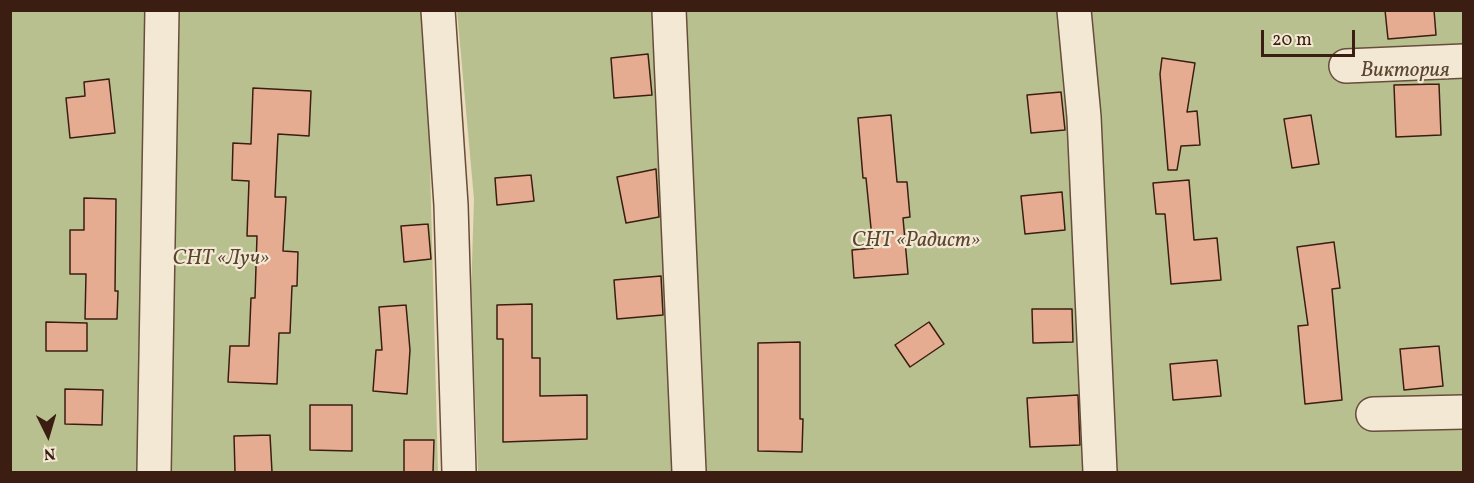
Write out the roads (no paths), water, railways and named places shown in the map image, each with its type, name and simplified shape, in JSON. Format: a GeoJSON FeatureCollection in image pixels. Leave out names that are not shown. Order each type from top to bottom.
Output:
{"type":"FeatureCollection","features":[{"type":"Feature","properties":{"kind":"lane"},"geometry":{"type":"LineString","coordinates":[[154,472],[162,10]]}},
{"type":"Feature","properties":{"kind":"lane"},"geometry":{"type":"LineString","coordinates":[[438,10],[451,205],[459,472]]}},
{"type":"Feature","properties":{"kind":"lane"},"geometry":{"type":"LineString","coordinates":[[669,10],[688,472]]}},
{"type":"Feature","properties":{"kind":"lane"},"geometry":{"type":"LineString","coordinates":[[1074,10],[1084,117],[1100,472]]}},
{"type":"Feature","properties":{"kind":"lane"},"geometry":{"type":"LineString","coordinates":[[1346,66],[1464,61]]}},
{"type":"Feature","properties":{"kind":"lane"},"geometry":{"type":"LineString","coordinates":[[1373,414],[1464,412]]}},
{"type":"Feature","properties":{"kind":"park label","name":"Виктория"},"geometry":{"type":"Point","coordinates":[1405,72]}},
{"type":"Feature","properties":{"kind":"park label","name":"СНТ «Радист»"},"geometry":{"type":"Point","coordinates":[916,242]}},
{"type":"Feature","properties":{"kind":"park label","name":"СНТ «Луч»"},"geometry":{"type":"Point","coordinates":[221,260]}}]}
